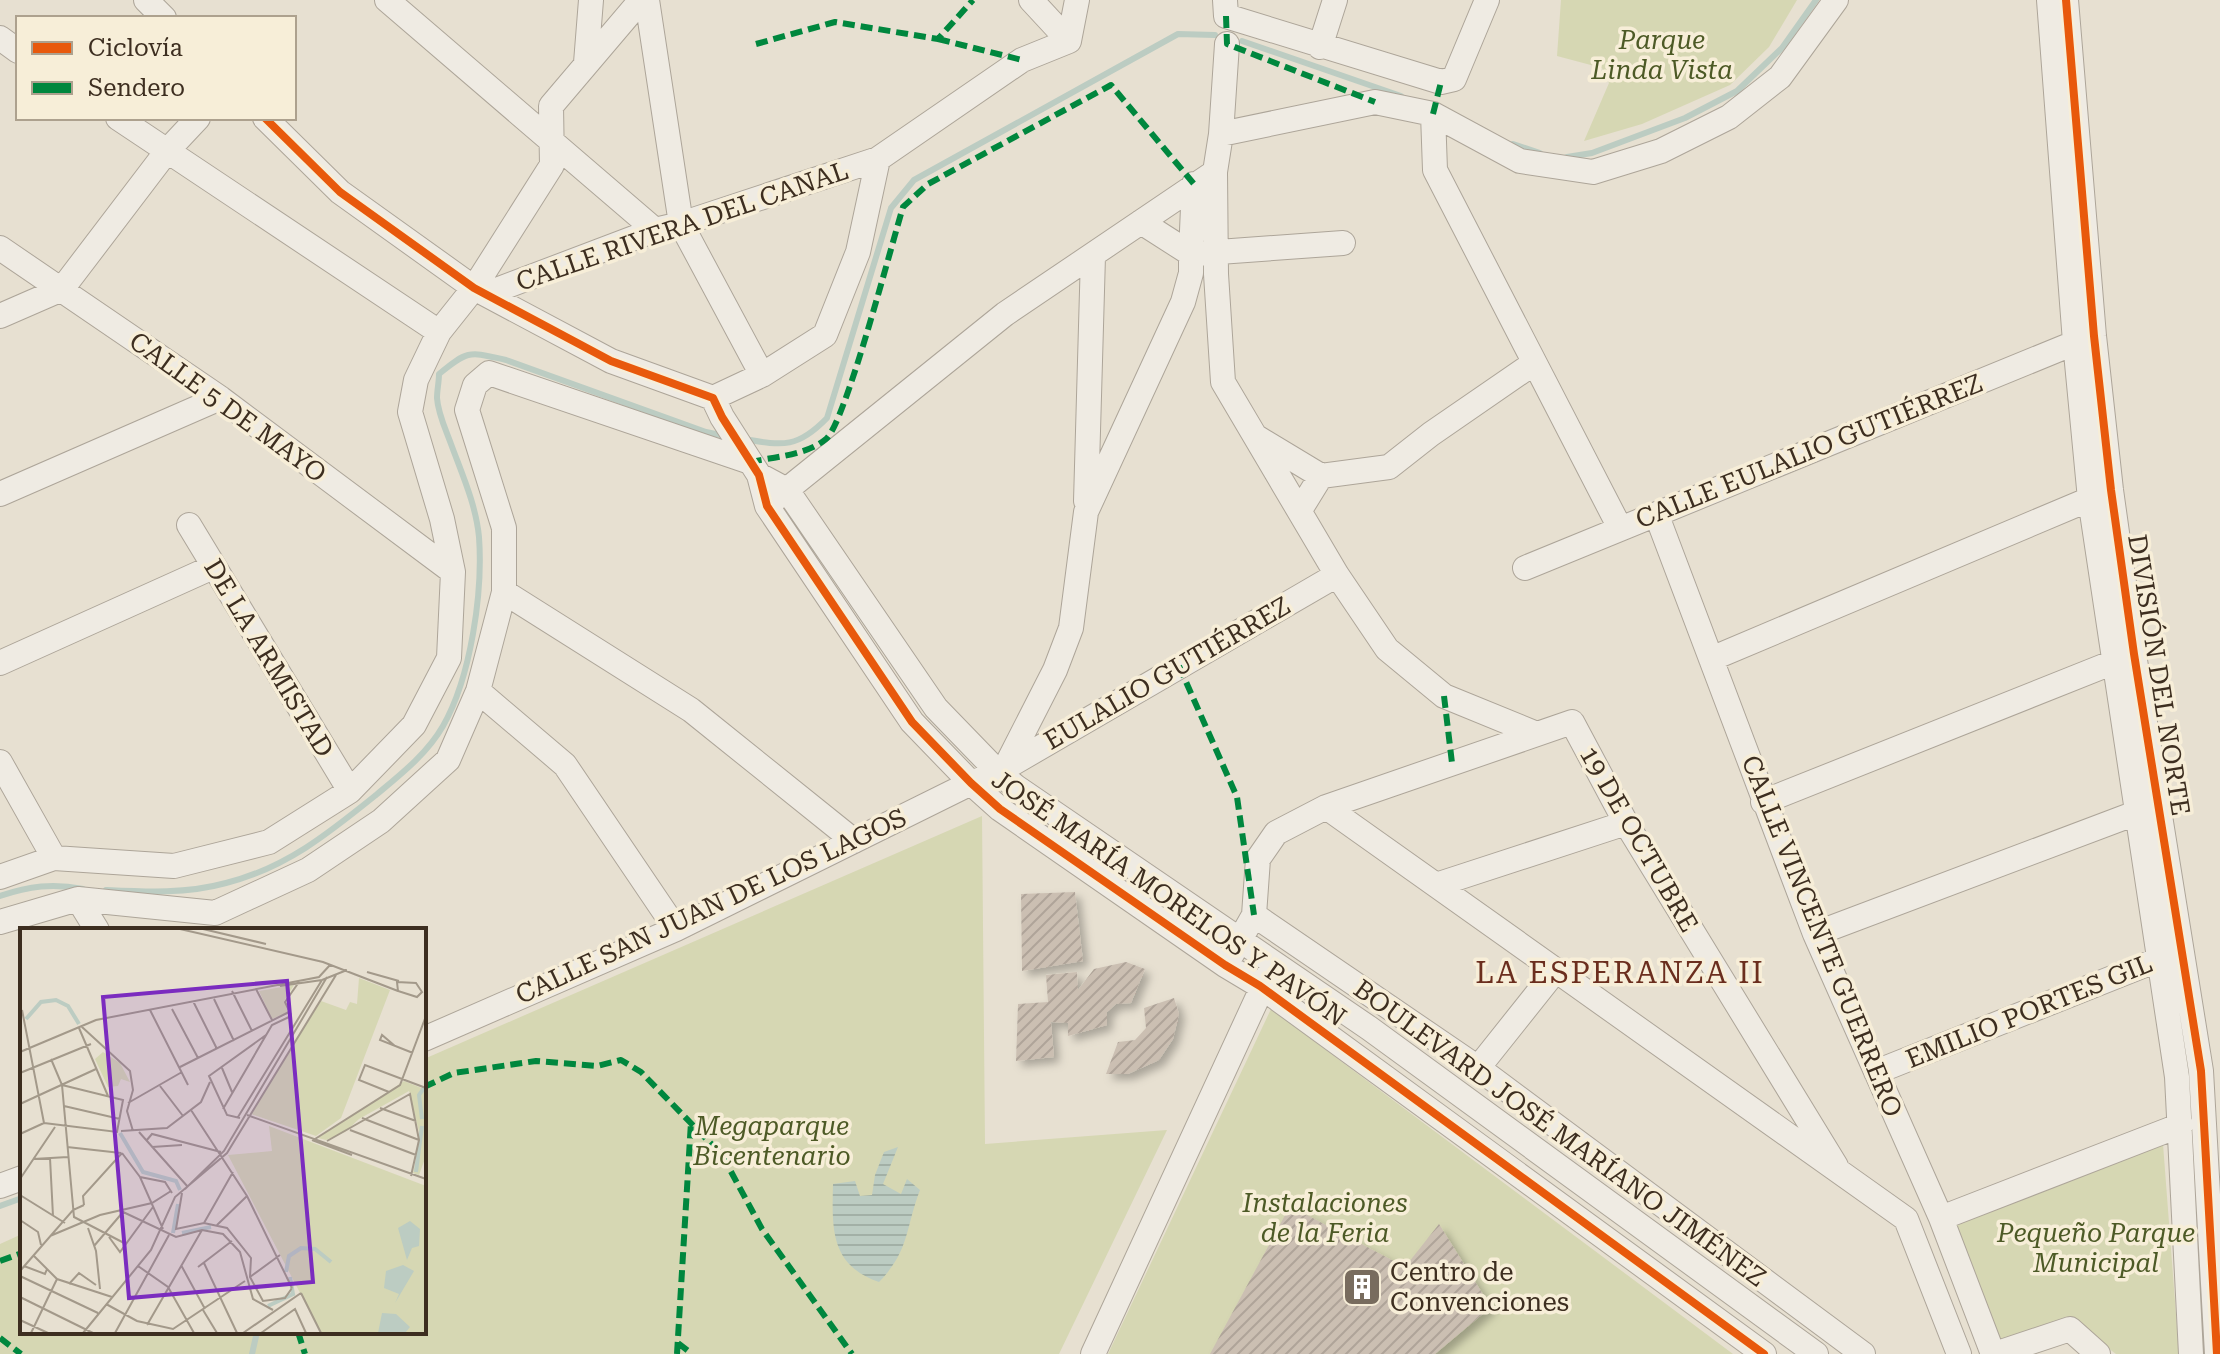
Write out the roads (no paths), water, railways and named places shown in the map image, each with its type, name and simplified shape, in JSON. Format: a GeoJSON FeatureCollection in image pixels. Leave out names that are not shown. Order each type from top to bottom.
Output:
{"type":"FeatureCollection","features":[{"type":"Feature","properties":{"kind":"street"},"geometry":{"type":"LineString","coordinates":[[146,0],[162,16]]}},
{"type":"Feature","properties":{"kind":"street"},"geometry":{"type":"LineString","coordinates":[[586,63],[591,0]]}},
{"type":"Feature","properties":{"kind":"street"},"geometry":{"type":"LineString","coordinates":[[1031,0],[1069,41]]}},
{"type":"Feature","properties":{"kind":"street"},"geometry":{"type":"LineString","coordinates":[[1069,41],[1077,0]]}},
{"type":"Feature","properties":{"kind":"street"},"geometry":{"type":"LineString","coordinates":[[1320,47],[1335,0]]}},
{"type":"Feature","properties":{"kind":"street"},"geometry":{"type":"LineString","coordinates":[[1226,8],[1320,47],[1441,82],[1454,79],[1487,0]]}},
{"type":"Feature","properties":{"kind":"street"},"geometry":{"type":"LineString","coordinates":[[1221,134],[1375,102],[1433,114],[1520,161],[1593,172],[1661,151],[1729,117],[1780,77],[1836,0]]}},
{"type":"Feature","properties":{"kind":"street","name":"DIVISIÓN DEL NORTE"},"geometry":{"type":"LineString","coordinates":[[2049,0],[2084,339],[2111,490],[2136,813],[2201,1071],[2217,1354]]}},
{"type":"Feature","properties":{"kind":"street","name":"DIVISIÓN DEL NORTE"},"geometry":{"type":"LineString","coordinates":[[2066,0],[2070,23],[2090,499],[2124,657],[2171,954],[2191,1354]]}},
{"type":"Feature","properties":{"kind":"street"},"geometry":{"type":"LineString","coordinates":[[0,877],[54,858],[174,866],[269,842],[350,791],[414,725],[449,658],[453,572],[442,519],[410,412],[416,380],[439,332],[480,291],[552,165],[551,106],[637,2]]}},
{"type":"Feature","properties":{"kind":"street"},"geometry":{"type":"LineString","coordinates":[[637,2],[681,224],[762,375]]}},
{"type":"Feature","properties":{"kind":"street"},"geometry":{"type":"LineString","coordinates":[[399,4],[655,230]]}},
{"type":"Feature","properties":{"kind":"street","name":"CALLE RIVERA DEL CANAL"},"geometry":{"type":"LineString","coordinates":[[480,291],[655,230],[878,159],[1022,60],[1069,41]]}},
{"type":"Feature","properties":{"kind":"street"},"geometry":{"type":"LineString","coordinates":[[1086,512],[1183,302],[1191,273],[1191,254],[1204,178],[1221,134],[1227,44]]}},
{"type":"Feature","properties":{"kind":"street"},"geometry":{"type":"LineString","coordinates":[[1433,114],[1435,170],[1620,528]]}},
{"type":"Feature","properties":{"kind":"street"},"geometry":{"type":"LineString","coordinates":[[121,120],[439,332]]}},
{"type":"Feature","properties":{"kind":"street"},"geometry":{"type":"LineString","coordinates":[[0,316],[62,289],[167,151],[196,120]]}},
{"type":"Feature","properties":{"kind":"street"},"geometry":{"type":"LineString","coordinates":[[267,120],[340,192],[480,291],[611,361],[718,408],[753,465]]}},
{"type":"Feature","properties":{"kind":"street","name":"CALLE RIVERA DEL CANAL"},"geometry":{"type":"LineString","coordinates":[[718,408],[762,375],[825,335],[858,252],[878,159]]}},
{"type":"Feature","properties":{"kind":"street"},"geometry":{"type":"LineString","coordinates":[[767,506],[1005,314],[1204,178]]}},
{"type":"Feature","properties":{"kind":"street"},"geometry":{"type":"LineString","coordinates":[[1204,178],[1216,264],[1223,382],[1337,575],[1387,649],[1444,696],[1537,734]]}},
{"type":"Feature","properties":{"kind":"street"},"geometry":{"type":"LineString","coordinates":[[1141,222],[1191,254],[1216,264],[1343,243]]}},
{"type":"Feature","properties":{"kind":"street","name":"CALLE 5 DE MAYO"},"geometry":{"type":"LineString","coordinates":[[0,248],[220,398],[453,572]]}},
{"type":"Feature","properties":{"kind":"street"},"geometry":{"type":"LineString","coordinates":[[1002,770],[1055,670],[1071,628],[1086,512],[1093,256]]}},
{"type":"Feature","properties":{"kind":"street","name":"CALLE EULALIO GUTIÉRREZ"},"geometry":{"type":"LineString","coordinates":[[1525,568],[2084,339]]}},
{"type":"Feature","properties":{"kind":"street"},"geometry":{"type":"LineString","coordinates":[[1256,437],[1321,476],[1389,467],[1534,363]]}},
{"type":"Feature","properties":{"kind":"street"},"geometry":{"type":"LineString","coordinates":[[0,922],[78,899],[215,913],[308,870],[381,821],[448,760],[478,691],[504,592],[504,528],[467,410],[475,385],[489,373],[753,465]]}},
{"type":"Feature","properties":{"kind":"street"},"geometry":{"type":"LineString","coordinates":[[0,494],[220,398]]}},
{"type":"Feature","properties":{"kind":"street","name":"JOSÉ MARÍA MORELOS Y PAVÓN"},"geometry":{"type":"LineString","coordinates":[[753,465],[787,490],[936,708],[1016,787],[1382,1038],[1816,1354]]}},
{"type":"Feature","properties":{"kind":"street","name":"JOSÉ MARÍA MORELOS Y PAVÓN"},"geometry":{"type":"LineString","coordinates":[[753,465],[767,506],[912,722],[1000,809],[1260,986],[1764,1354]]}},
{"type":"Feature","properties":{"kind":"street"},"geometry":{"type":"LineString","coordinates":[[1300,510],[1321,476]]}},
{"type":"Feature","properties":{"kind":"street"},"geometry":{"type":"LineString","coordinates":[[1711,659],[2090,499]]}},
{"type":"Feature","properties":{"kind":"street","name":"CALLE VINCENTE GUERRERO"},"geometry":{"type":"LineString","coordinates":[[1657,516],[1815,934],[1941,1218],[1994,1354]]}},
{"type":"Feature","properties":{"kind":"street","name":"DE LA ARMISTAD"},"geometry":{"type":"LineString","coordinates":[[189,525],[350,791]]}},
{"type":"Feature","properties":{"kind":"street"},"geometry":{"type":"LineString","coordinates":[[0,663],[213,567]]}},
{"type":"Feature","properties":{"kind":"street","name":"EULALIO GUTIÉRREZ"},"geometry":{"type":"LineString","coordinates":[[1002,770],[1337,575]]}},
{"type":"Feature","properties":{"kind":"street"},"geometry":{"type":"LineString","coordinates":[[504,592],[691,710],[854,841]]}},
{"type":"Feature","properties":{"kind":"street"},"geometry":{"type":"LineString","coordinates":[[1763,802],[2124,657]]}},
{"type":"Feature","properties":{"kind":"street"},"geometry":{"type":"LineString","coordinates":[[478,691],[565,765],[676,929]]}},
{"type":"Feature","properties":{"kind":"street","name":"19 DE OCTUBRE"},"geometry":{"type":"LineString","coordinates":[[1537,734],[1572,722],[1626,823],[1836,1166],[1906,1219],[1959,1354]]}},
{"type":"Feature","properties":{"kind":"street"},"geometry":{"type":"LineString","coordinates":[[1225,965],[1254,915],[1258,859],[1276,833],[1326,807],[1537,734]]}},
{"type":"Feature","properties":{"kind":"street"},"geometry":{"type":"LineString","coordinates":[[0,762],[54,858]]}},
{"type":"Feature","properties":{"kind":"street","name":"CALLE SAN JUAN DE LOS LAGOS"},"geometry":{"type":"LineString","coordinates":[[426,1038],[676,929],[1002,770]]}},
{"type":"Feature","properties":{"kind":"street"},"geometry":{"type":"LineString","coordinates":[[1326,807],[1836,1166]]}},
{"type":"Feature","properties":{"kind":"street"},"geometry":{"type":"LineString","coordinates":[[1815,934],[2136,813]]}},
{"type":"Feature","properties":{"kind":"street"},"geometry":{"type":"LineString","coordinates":[[1436,885],[1626,823]]}},
{"type":"Feature","properties":{"kind":"street"},"geometry":{"type":"LineString","coordinates":[[78,899],[96,928]]}},
{"type":"Feature","properties":{"kind":"street","name":"BOULEVARD JOSÉ MARÍANO JIMÉNEZ"},"geometry":{"type":"LineString","coordinates":[[1254,915],[1478,1068],[1863,1354]]}},
{"type":"Feature","properties":{"kind":"street","name":"EMILIO PORTES GIL"},"geometry":{"type":"LineString","coordinates":[[1876,1072],[2171,954]]}},
{"type":"Feature","properties":{"kind":"street"},"geometry":{"type":"LineString","coordinates":[[1093,1354],[1260,986],[1275,965]]}},
{"type":"Feature","properties":{"kind":"street"},"geometry":{"type":"LineString","coordinates":[[1478,1068],[1556,970]]}},
{"type":"Feature","properties":{"kind":"street"},"geometry":{"type":"LineString","coordinates":[[1941,1218],[2181,1125]]}},
{"type":"Feature","properties":{"kind":"street"},"geometry":{"type":"LineString","coordinates":[[0,1186],[20,1179]]}},
{"type":"Feature","properties":{"kind":"street"},"geometry":{"type":"LineString","coordinates":[[1994,1354],[2070,1329],[2098,1354]]}},
{"type":"Feature","properties":{"kind":"waterway"},"geometry":{"type":"LineString","coordinates":[[1567,157],[1592,153],[1685,118],[1737,91],[1782,48],[1816,0]]}},
{"type":"Feature","properties":{"kind":"waterway"},"geometry":{"type":"LineString","coordinates":[[744,439],[770,443],[799,440],[827,418],[891,208],[914,180],[1178,34],[1215,35]]}},
{"type":"Feature","properties":{"kind":"waterway"},"geometry":{"type":"LineString","coordinates":[[1242,41],[1401,96]]}},
{"type":"Feature","properties":{"kind":"waterway"},"geometry":{"type":"LineString","coordinates":[[1513,144],[1540,153]]}},
{"type":"Feature","properties":{"kind":"waterway"},"geometry":{"type":"LineString","coordinates":[[106,890],[151,892],[196,889],[226,883],[268,868],[306,848],[359,809],[412,764],[437,736],[453,706],[468,659],[477,608],[480,559],[475,513],[438,404],[439,374],[449,366],[464,356],[477,354],[506,360],[706,432],[725,436]]}},
{"type":"Feature","properties":{"kind":"waterway"},"geometry":{"type":"LineString","coordinates":[[0,896],[41,886],[83,889]]}},
{"type":"Feature","properties":{"kind":"waterway"},"geometry":{"type":"LineString","coordinates":[[0,1206],[20,1199]]}},
{"type":"Feature","properties":{"kind":"waterway"},"geometry":{"type":"LineString","coordinates":[[252,1354],[257,1334]]}},
{"type":"Feature","properties":{"kind":"place","name":"Centro de Convenciones"},"geometry":{"type":"Point","coordinates":[1362,1287]}},
{"type":"Feature","properties":{"kind":"district","name":"LA ESPERANZA II"},"geometry":{"type":"Point","coordinates":[1620,973]}},
{"type":"Feature","properties":{"kind":"park label","name":"Parque Linda Vista"},"geometry":{"type":"Point","coordinates":[1662,55]}},
{"type":"Feature","properties":{"kind":"park label","name":"Megaparque Bicentenario"},"geometry":{"type":"Point","coordinates":[772,1141]}},
{"type":"Feature","properties":{"kind":"park label","name":"Instalaciones de la Feria"},"geometry":{"type":"Point","coordinates":[1325,1218]}},
{"type":"Feature","properties":{"kind":"park label","name":"Pequeño Parque Municipal"},"geometry":{"type":"Point","coordinates":[2096,1248]}}]}
